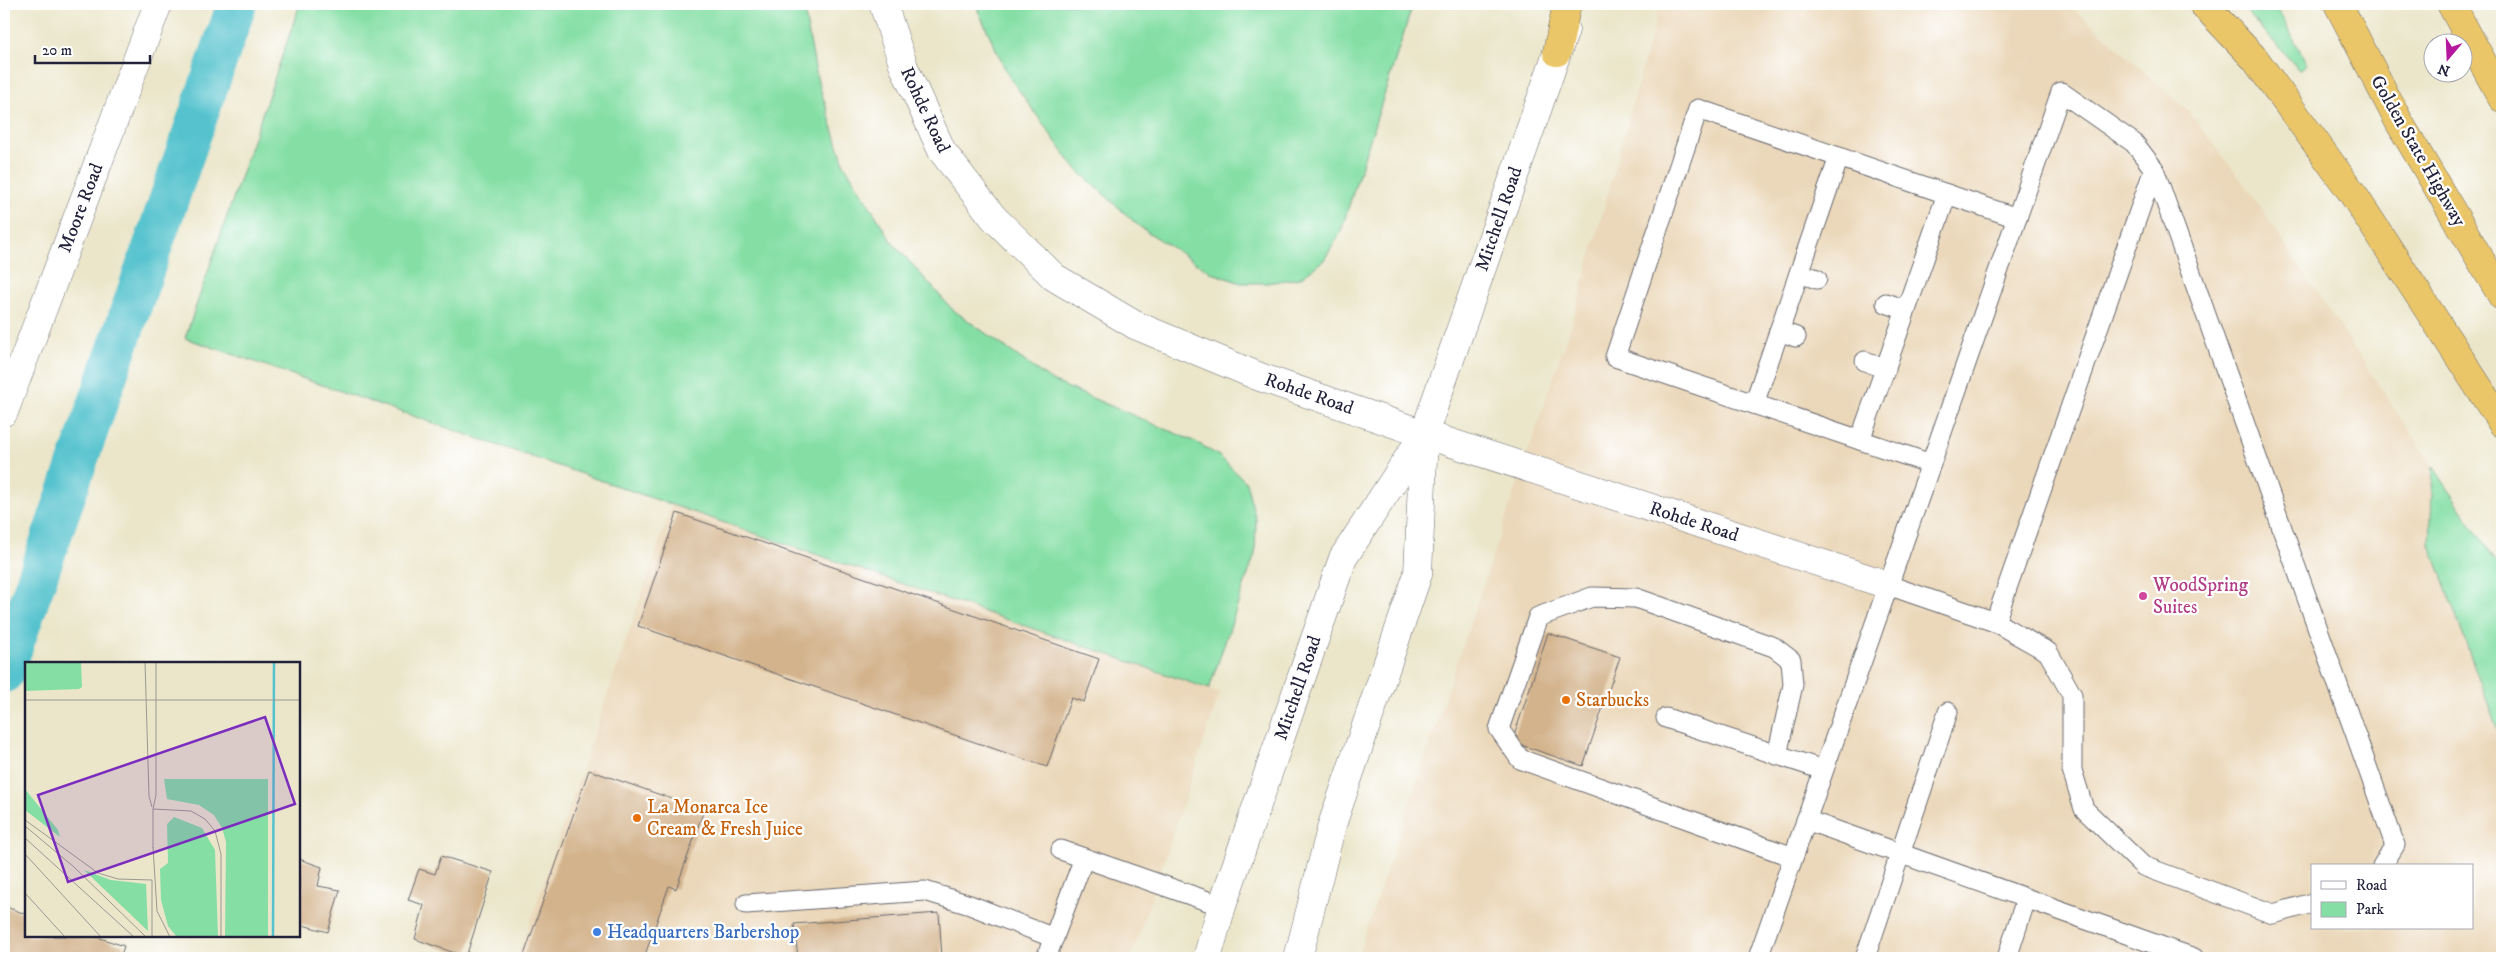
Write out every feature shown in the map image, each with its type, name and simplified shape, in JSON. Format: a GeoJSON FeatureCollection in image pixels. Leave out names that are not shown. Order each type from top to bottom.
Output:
{"type":"FeatureCollection","features":[{"type":"Feature","properties":{"kind":"highway"},"geometry":{"type":"LineString","coordinates":[[1557,52],[1567,4]]}},
{"type":"Feature","properties":{"kind":"highway"},"geometry":{"type":"LineString","coordinates":[[2203,4],[2255,59],[2353,194],[2502,424]]}},
{"type":"Feature","properties":{"kind":"highway","name":"Golden State Highway"},"geometry":{"type":"LineString","coordinates":[[2338,4],[2399,122],[2502,296]]}},
{"type":"Feature","properties":{"kind":"highway"},"geometry":{"type":"LineString","coordinates":[[2450,4],[2502,98]]}},
{"type":"Feature","properties":{"kind":"street","name":"Moore Road"},"geometry":{"type":"LineString","coordinates":[[4,412],[158,4]]}},
{"type":"Feature","properties":{"kind":"street","name":"Rohde Road"},"geometry":{"type":"LineString","coordinates":[[883,4],[904,67],[942,150],[993,217],[1054,277],[1136,325],[1260,377],[1424,434],[1888,585]]}},
{"type":"Feature","properties":{"kind":"street","name":"Mitchell Road"},"geometry":{"type":"LineString","coordinates":[[1207,958],[1222,906],[1343,558],[1424,434],[1574,4]]}},
{"type":"Feature","properties":{"kind":"street","name":"Mitchell Road"},"geometry":{"type":"LineString","coordinates":[[1298,958],[1332,825],[1418,574],[1424,434]]}},
{"type":"Feature","properties":{"kind":"lane"},"geometry":{"type":"LineString","coordinates":[[1758,958],[2061,92],[2134,142],[2154,169],[2395,845],[2383,864]]}},
{"type":"Feature","properties":{"kind":"lane"},"geometry":{"type":"LineString","coordinates":[[1931,464],[1615,357],[1698,109],[2017,218]]}},
{"type":"Feature","properties":{"kind":"lane"},"geometry":{"type":"LineString","coordinates":[[1754,404],[1788,334],[1799,273],[1839,157]]}},
{"type":"Feature","properties":{"kind":"lane"},"geometry":{"type":"LineString","coordinates":[[1996,622],[2154,169]]}},
{"type":"Feature","properties":{"kind":"lane"},"geometry":{"type":"LineString","coordinates":[[1860,440],[1947,194]]}},
{"type":"Feature","properties":{"kind":"lane"},"geometry":{"type":"LineString","coordinates":[[1799,273],[1817,279]]}},
{"type":"Feature","properties":{"kind":"lane"},"geometry":{"type":"LineString","coordinates":[[1886,303],[1906,310]]}},
{"type":"Feature","properties":{"kind":"lane"},"geometry":{"type":"LineString","coordinates":[[1865,361],[1886,369]]}},
{"type":"Feature","properties":{"kind":"lane"},"geometry":{"type":"LineString","coordinates":[[1888,585],[1996,622],[2048,652],[2072,695],[2072,770],[2084,810],[2143,866],[2273,914],[2311,903]]}},
{"type":"Feature","properties":{"kind":"lane"},"geometry":{"type":"LineString","coordinates":[[1777,755],[1793,685],[1791,660],[1774,647],[1636,598],[1592,597],[1538,617],[1498,729],[1520,759],[1793,857]]}},
{"type":"Feature","properties":{"kind":"lane"},"geometry":{"type":"LineString","coordinates":[[1865,958],[1948,712]]}},
{"type":"Feature","properties":{"kind":"lane"},"geometry":{"type":"LineString","coordinates":[[1666,718],[1824,770]]}},
{"type":"Feature","properties":{"kind":"lane"},"geometry":{"type":"LineString","coordinates":[[1806,820],[2194,958]]}},
{"type":"Feature","properties":{"kind":"lane"},"geometry":{"type":"LineString","coordinates":[[1061,850],[1222,906]]}},
{"type":"Feature","properties":{"kind":"lane"},"geometry":{"type":"LineString","coordinates":[[1046,958],[1084,858]]}},
{"type":"Feature","properties":{"kind":"lane"},"geometry":{"type":"LineString","coordinates":[[746,904],[925,891],[970,905],[1054,938]]}},
{"type":"Feature","properties":{"kind":"lane"},"geometry":{"type":"LineString","coordinates":[[2007,958],[2026,899]]}},
{"type":"Feature","properties":{"kind":"shaded area"},"geometry":{"type":"Polygon","coordinates":[[[1660,4],[2066,4],[2095,27],[2189,112],[2246,186],[2433,466],[2430,545],[2502,742],[2502,958],[1357,958],[1575,313],[1660,4]]]}},
{"type":"Feature","properties":{"kind":"shaded area"},"geometry":{"type":"Polygon","coordinates":[[[672,505],[1220,693],[1131,958],[518,958],[672,505]]]}},
{"type":"Feature","properties":{"kind":"green space"},"geometry":{"type":"Polygon","coordinates":[[[300,4],[803,4],[817,78],[844,164],[892,242],[952,309],[1052,381],[1196,442],[1219,456],[1246,482],[1256,520],[1255,554],[1209,689],[185,338],[300,4]]]}},
{"type":"Feature","properties":{"kind":"green space"},"geometry":{"type":"Polygon","coordinates":[[[975,4],[1413,4],[1340,234],[1324,260],[1300,278],[1267,283],[1241,283],[1212,273],[1140,227],[1074,167],[1008,75],[975,4]]]}},
{"type":"Feature","properties":{"kind":"green space"},"geometry":{"type":"Polygon","coordinates":[[[2240,4],[2275,4],[2307,64],[2300,71],[2240,4]]]}},
{"type":"Feature","properties":{"kind":"green space"},"geometry":{"type":"Polygon","coordinates":[[[2433,466],[2502,571],[2502,742],[2430,545],[2433,466]]]}},
{"type":"Feature","properties":{"kind":"building"},"geometry":{"type":"Polygon","coordinates":[[[677,513],[1099,659],[1084,702],[1071,698],[1047,767],[638,626],[677,513]]]}},
{"type":"Feature","properties":{"kind":"building","name":"Starbucks"},"geometry":{"type":"Polygon","coordinates":[[[1548,633],[1620,657],[1583,766],[1512,742],[1548,633]]]}},
{"type":"Feature","properties":{"kind":"building"},"geometry":{"type":"Polygon","coordinates":[[[589,770],[704,810],[676,889],[669,886],[644,958],[523,958],[589,770]]]}},
{"type":"Feature","properties":{"kind":"building"},"geometry":{"type":"Polygon","coordinates":[[[441,856],[493,872],[466,957],[415,939],[424,905],[408,900],[419,869],[435,874],[441,856]]]}},
{"type":"Feature","properties":{"kind":"building"},"geometry":{"type":"Polygon","coordinates":[[[300,859],[322,867],[318,886],[340,890],[328,932],[300,924],[300,859]]]}},
{"type":"Feature","properties":{"kind":"building"},"geometry":{"type":"Polygon","coordinates":[[[6,907],[25,914],[25,937],[97,937],[124,946],[120,958],[4,958],[6,907]]]}},
{"type":"Feature","properties":{"kind":"building"},"geometry":{"type":"Polygon","coordinates":[[[939,913],[942,958],[798,958],[794,924],[939,913]]]}},
{"type":"Feature","properties":{"kind":"waterway"},"geometry":{"type":"LineString","coordinates":[[4,673],[237,4]]}},
{"type":"Feature","properties":{"kind":"place","name":"WoodSpring Suites"},"geometry":{"type":"Point","coordinates":[2143,596]}},
{"type":"Feature","properties":{"kind":"place","name":"Starbucks"},"geometry":{"type":"Point","coordinates":[1566,700]}},
{"type":"Feature","properties":{"kind":"place","name":"La Monarca Ice Cream & Fresh Juice"},"geometry":{"type":"Point","coordinates":[637,818]}},
{"type":"Feature","properties":{"kind":"place","name":"Headquarters Barbershop"},"geometry":{"type":"Point","coordinates":[597,932]}}]}
